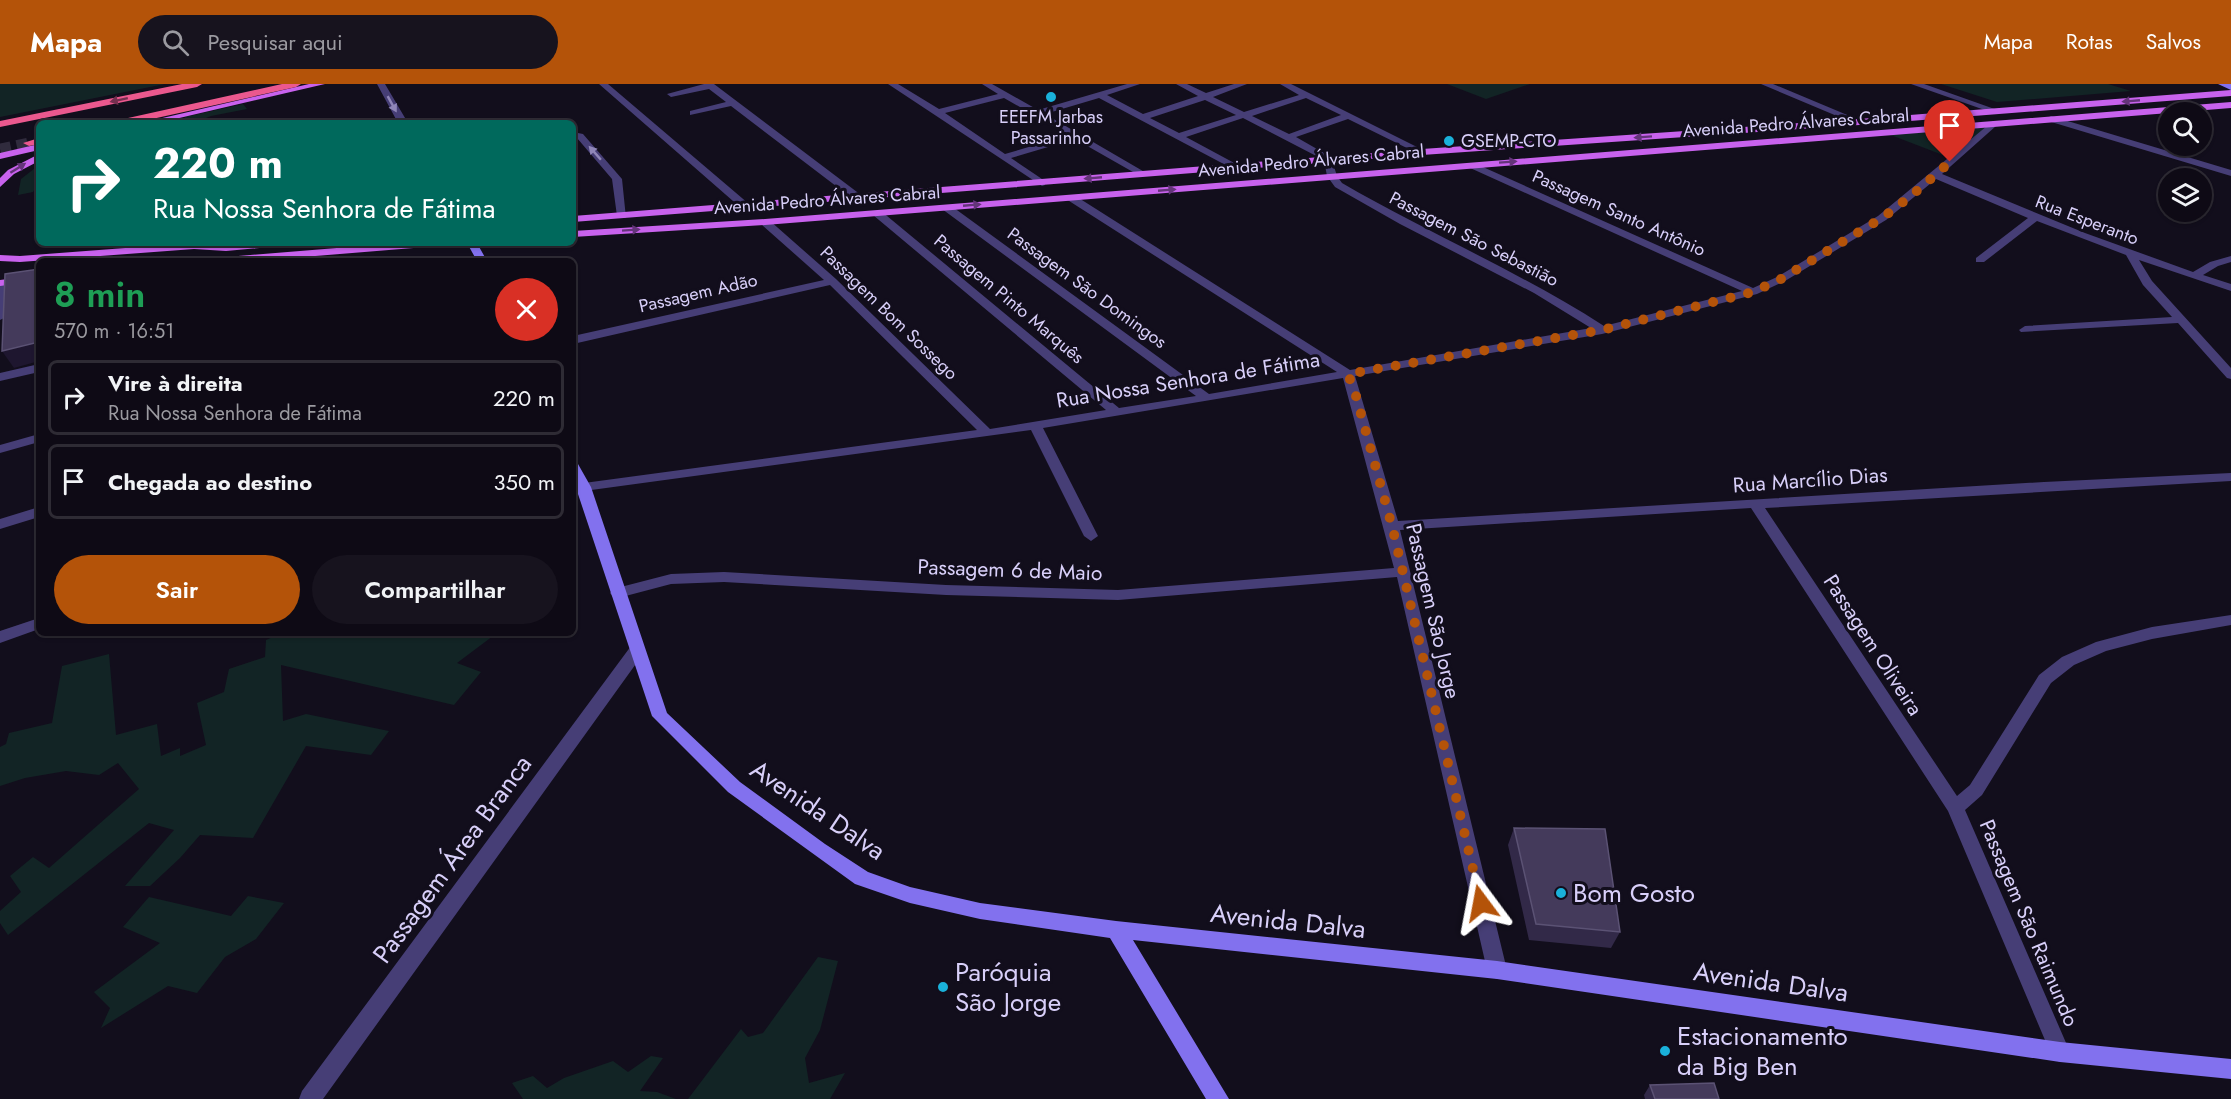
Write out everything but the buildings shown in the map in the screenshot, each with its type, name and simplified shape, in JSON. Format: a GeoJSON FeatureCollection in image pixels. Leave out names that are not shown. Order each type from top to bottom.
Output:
{"type":"FeatureCollection","features":[{"type":"Feature","properties":{"kind":"highway"},"geometry":{"type":"LineString","coordinates":[[0,125],[29,114],[197,84]]}},
{"type":"Feature","properties":{"kind":"highway"},"geometry":{"type":"LineString","coordinates":[[133,120],[296,84]]}},
{"type":"Feature","properties":{"kind":"highway"},"geometry":{"type":"LineString","coordinates":[[77,120],[208,91]]}},
{"type":"Feature","properties":{"kind":"main road"},"geometry":{"type":"LineString","coordinates":[[159,120],[321,84]]}},
{"type":"Feature","properties":{"kind":"main road","name":"Avenida Pedro Álvares Cabral"},"geometry":{"type":"LineString","coordinates":[[576,219],[1328,159],[1999,112],[2231,93]]}},
{"type":"Feature","properties":{"kind":"main road","name":"Avenida Pedro Álvares Cabral"},"geometry":{"type":"LineString","coordinates":[[576,234],[765,222],[2231,105]]}},
{"type":"Feature","properties":{"kind":"main road"},"geometry":{"type":"LineString","coordinates":[[0,156],[36,144]]}},
{"type":"Feature","properties":{"kind":"main road"},"geometry":{"type":"LineString","coordinates":[[0,184],[11,171],[36,158]]}},
{"type":"Feature","properties":{"kind":"main road"},"geometry":{"type":"LineString","coordinates":[[0,258],[20,259],[194,246],[226,248]]}},
{"type":"Feature","properties":{"kind":"main road"},"geometry":{"type":"LineString","coordinates":[[112,258],[248,246]]}},
{"type":"Feature","properties":{"kind":"main road"},"geometry":{"type":"LineString","coordinates":[[251,258],[401,246]]}},
{"type":"Feature","properties":{"kind":"main road"},"geometry":{"type":"LineString","coordinates":[[0,267],[36,264]]}},
{"type":"Feature","properties":{"kind":"main road"},"geometry":{"type":"LineString","coordinates":[[1,281],[36,276]]}},
{"type":"Feature","properties":{"kind":"street"},"geometry":{"type":"LineString","coordinates":[[381,84],[401,120]]}},
{"type":"Feature","properties":{"kind":"street"},"geometry":{"type":"LineString","coordinates":[[603,84],[746,206]]}},
{"type":"Feature","properties":{"kind":"street"},"geometry":{"type":"LineString","coordinates":[[892,84],[938,112],[1042,183]]}},
{"type":"Feature","properties":{"kind":"street"},"geometry":{"type":"LineString","coordinates":[[986,84],[1143,174]]}},
{"type":"Feature","properties":{"kind":"street"},"geometry":{"type":"LineString","coordinates":[[1039,113],[1136,84]]}},
{"type":"Feature","properties":{"kind":"street"},"geometry":{"type":"LineString","coordinates":[[1180,84],[1328,159],[1332,176]]}},
{"type":"Feature","properties":{"kind":"street"},"geometry":{"type":"LineString","coordinates":[[1144,117],[1243,84]]}},
{"type":"Feature","properties":{"kind":"street"},"geometry":{"type":"LineString","coordinates":[[1284,84],[1422,152]]}},
{"type":"Feature","properties":{"kind":"street"},"geometry":{"type":"LineString","coordinates":[[1765,84],[1859,122]]}},
{"type":"Feature","properties":{"kind":"street"},"geometry":{"type":"LineString","coordinates":[[1915,84],[1999,112]]}},
{"type":"Feature","properties":{"kind":"street"},"geometry":{"type":"LineString","coordinates":[[2222,84],[2231,87]]}},
{"type":"Feature","properties":{"kind":"street"},"geometry":{"type":"LineString","coordinates":[[671,94],[710,85],[857,197]]}},
{"type":"Feature","properties":{"kind":"street"},"geometry":{"type":"LineString","coordinates":[[1100,94],[1235,167]]}},
{"type":"Feature","properties":{"kind":"street"},"geometry":{"type":"LineString","coordinates":[[1180,136],[1306,94]]}},
{"type":"Feature","properties":{"kind":"street"},"geometry":{"type":"LineString","coordinates":[[938,112],[1005,95]]}},
{"type":"Feature","properties":{"kind":"street"},"geometry":{"type":"LineString","coordinates":[[693,113],[734,103]]}},
{"type":"Feature","properties":{"kind":"street"},"geometry":{"type":"LineString","coordinates":[[1288,137],[1348,116]]}},
{"type":"Feature","properties":{"kind":"street"},"geometry":{"type":"LineString","coordinates":[[2051,119],[2231,172]]}},
{"type":"Feature","properties":{"kind":"street","name":"Rua Nossa Senhora de Fátima"},"geometry":{"type":"LineString","coordinates":[[584,487],[987,433],[1207,398],[1602,330],[1753,292],[1781,279],[1882,218],[1993,124]]}},
{"type":"Feature","properties":{"kind":"street"},"geometry":{"type":"LineString","coordinates":[[576,135],[580,136],[617,179],[622,216]]}},
{"type":"Feature","properties":{"kind":"street"},"geometry":{"type":"LineString","coordinates":[[1004,157],[1076,136]]}},
{"type":"Feature","properties":{"kind":"street","name":"Passagem Santo Antônio"},"geometry":{"type":"LineString","coordinates":[[1471,165],[1753,292]]}},
{"type":"Feature","properties":{"kind":"street","name":"Rua Esperanto"},"geometry":{"type":"LineString","coordinates":[[1935,175],[2034,218],[2131,255],[2231,288]]}},
{"type":"Feature","properties":{"kind":"street","name":"Passagem São Sebastião"},"geometry":{"type":"LineString","coordinates":[[1332,176],[1338,185],[1356,196],[1475,260],[1562,302],[1602,330]]}},
{"type":"Feature","properties":{"kind":"street"},"geometry":{"type":"LineString","coordinates":[[1070,197],[1348,374]]}},
{"type":"Feature","properties":{"kind":"street","name":"Passagem São Domingos"},"geometry":{"type":"LineString","coordinates":[[946,207],[1207,398]]}},
{"type":"Feature","properties":{"kind":"street","name":"Passagem Pinto Marquês"},"geometry":{"type":"LineString","coordinates":[[877,213],[1117,412]]}},
{"type":"Feature","properties":{"kind":"street"},"geometry":{"type":"LineString","coordinates":[[1980,260],[2034,218]]}},
{"type":"Feature","properties":{"kind":"street","name":"Passagem Bom Sossego"},"geometry":{"type":"LineString","coordinates":[[765,222],[832,281],[987,433]]}},
{"type":"Feature","properties":{"kind":"street"},"geometry":{"type":"LineString","coordinates":[[2131,255],[2147,283],[2178,320],[2231,375]]}},
{"type":"Feature","properties":{"kind":"street"},"geometry":{"type":"LineString","coordinates":[[2194,276],[2214,264],[2231,259]]}},
{"type":"Feature","properties":{"kind":"street"},"geometry":{"type":"LineString","coordinates":[[0,317],[1,281]]}},
{"type":"Feature","properties":{"kind":"street","name":"Passagem Adão"},"geometry":{"type":"LineString","coordinates":[[576,339],[832,281]]}},
{"type":"Feature","properties":{"kind":"street"},"geometry":{"type":"LineString","coordinates":[[2025,330],[2178,320]]}},
{"type":"Feature","properties":{"kind":"street"},"geometry":{"type":"LineString","coordinates":[[0,377],[36,369]]}},
{"type":"Feature","properties":{"kind":"street","name":"Passagem São Jorge"},"geometry":{"type":"LineString","coordinates":[[1348,374],[1392,526],[1497,970]]}},
{"type":"Feature","properties":{"kind":"street"},"geometry":{"type":"LineString","coordinates":[[1035,424],[1090,536]]}},
{"type":"Feature","properties":{"kind":"street"},"geometry":{"type":"LineString","coordinates":[[0,448],[36,439]]}},
{"type":"Feature","properties":{"kind":"street","name":"Avenida Dalva"},"geometry":{"type":"LineString","coordinates":[[576,472],[584,487],[660,716],[734,787],[862,878],[910,895],[980,911],[1116,930],[1497,970],[2060,1052],[2231,1069]]}},
{"type":"Feature","properties":{"kind":"street","name":"Rua Marcílio Dias"},"geometry":{"type":"LineString","coordinates":[[1392,526],[2044,486],[2231,477]]}},
{"type":"Feature","properties":{"kind":"street","name":"Passagem Oliveira"},"geometry":{"type":"LineString","coordinates":[[1756,505],[1955,808]]}},
{"type":"Feature","properties":{"kind":"street"},"geometry":{"type":"LineString","coordinates":[[0,524],[36,513]]}},
{"type":"Feature","properties":{"kind":"street","name":"Passagem 6 de Maio"},"geometry":{"type":"LineString","coordinates":[[618,593],[671,579],[724,577],[946,590],[1118,595],[1402,572]]}},
{"type":"Feature","properties":{"kind":"street","name":"Passagem São Raimundo"},"geometry":{"type":"LineString","coordinates":[[2060,1052],[1955,808],[1976,790],[2045,679],[2068,661],[2112,643],[2152,633],[2231,620]]}},
{"type":"Feature","properties":{"kind":"street"},"geometry":{"type":"LineString","coordinates":[[0,637],[36,624]]}},
{"type":"Feature","properties":{"kind":"street","name":"Passagem Área Branca"},"geometry":{"type":"LineString","coordinates":[[310,1099],[580,725],[637,650]]}},
{"type":"Feature","properties":{"kind":"street"},"geometry":{"type":"LineString","coordinates":[[1116,930],[1218,1099]]}},
{"type":"Feature","properties":{"kind":"shaded area"},"geometry":{"type":"Polygon","coordinates":[[[0,84],[165,84],[0,117],[0,84]]]}},
{"type":"Feature","properties":{"kind":"shaded area"},"geometry":{"type":"Polygon","coordinates":[[[1447,84],[1530,84],[1486,99],[1447,84]]]}},
{"type":"Feature","properties":{"kind":"shaded area"},"geometry":{"type":"Polygon","coordinates":[[[1941,84],[2108,84],[2131,91],[1997,102],[1941,84]]]}},
{"type":"Feature","properties":{"kind":"shaded area"},"geometry":{"type":"Polygon","coordinates":[[[243,104],[247,109],[201,120],[184,120],[185,117],[243,104]]]}},
{"type":"Feature","properties":{"kind":"shaded area"},"geometry":{"type":"Polygon","coordinates":[[[1993,124],[1948,157],[1883,132],[1993,124]]]}},
{"type":"Feature","properties":{"kind":"shaded area"},"geometry":{"type":"Polygon","coordinates":[[[36,167],[36,187],[33,192],[18,195],[21,179],[36,167]]]}},
{"type":"Feature","properties":{"kind":"shaded area"},"geometry":{"type":"Polygon","coordinates":[[[275,636],[493,636],[457,663],[481,672],[454,705],[281,665],[283,721],[306,714],[389,731],[371,755],[306,746],[253,838],[200,835],[180,858],[150,886],[125,886],[174,830],[149,823],[8,935],[0,923],[0,911],[21,892],[10,876],[33,857],[49,868],[139,789],[118,763],[99,775],[66,771],[25,778],[0,786],[0,747],[6,744],[9,733],[52,723],[62,666],[109,654],[116,735],[157,724],[161,756],[180,748],[180,756],[206,745],[197,703],[224,692],[229,669],[265,657],[266,640],[275,636]]]}},
{"type":"Feature","properties":{"kind":"shaded area"},"geometry":{"type":"Polygon","coordinates":[[[248,896],[284,903],[256,939],[225,957],[197,993],[168,986],[101,1028],[110,1008],[94,992],[160,943],[123,927],[149,897],[231,916],[248,896]]]}},
{"type":"Feature","properties":{"kind":"shaded area"},"geometry":{"type":"Polygon","coordinates":[[[818,957],[838,961],[820,1030],[805,1058],[809,1083],[845,1073],[830,1099],[688,1099],[741,1029],[748,1037],[763,1033],[818,957]]]}},
{"type":"Feature","properties":{"kind":"shaded area"},"geometry":{"type":"Polygon","coordinates":[[[651,1056],[663,1058],[640,1091],[657,1092],[676,1099],[523,1099],[512,1083],[533,1076],[547,1088],[564,1078],[613,1061],[628,1072],[651,1056]]]}},
{"type":"Feature","properties":{"kind":"tunnel"},"geometry":{"type":"LineString","coordinates":[[0,149],[29,143]]}},
{"type":"Feature","properties":{"kind":"place","name":"EEEFM Jarbas Passarinho"},"geometry":{"type":"Point","coordinates":[1051,97]}},
{"type":"Feature","properties":{"kind":"place","name":"GSEMP-CTO"},"geometry":{"type":"Point","coordinates":[1449,141]}},
{"type":"Feature","properties":{"kind":"place","name":"Bom Gosto"},"geometry":{"type":"Point","coordinates":[1561,893]}},
{"type":"Feature","properties":{"kind":"place","name":"Paróquia São Jorge"},"geometry":{"type":"Point","coordinates":[943,987]}},
{"type":"Feature","properties":{"kind":"place","name":"Estacionamento da Big Ben"},"geometry":{"type":"Point","coordinates":[1665,1051]}},
{"type":"Feature","properties":{"kind":"route"},"geometry":{"type":"LineString","coordinates":[[1481,903],[1392,526],[1348,374],[1602,330],[1753,292],[1781,279],[1882,218],[1950,162]]}}]}
